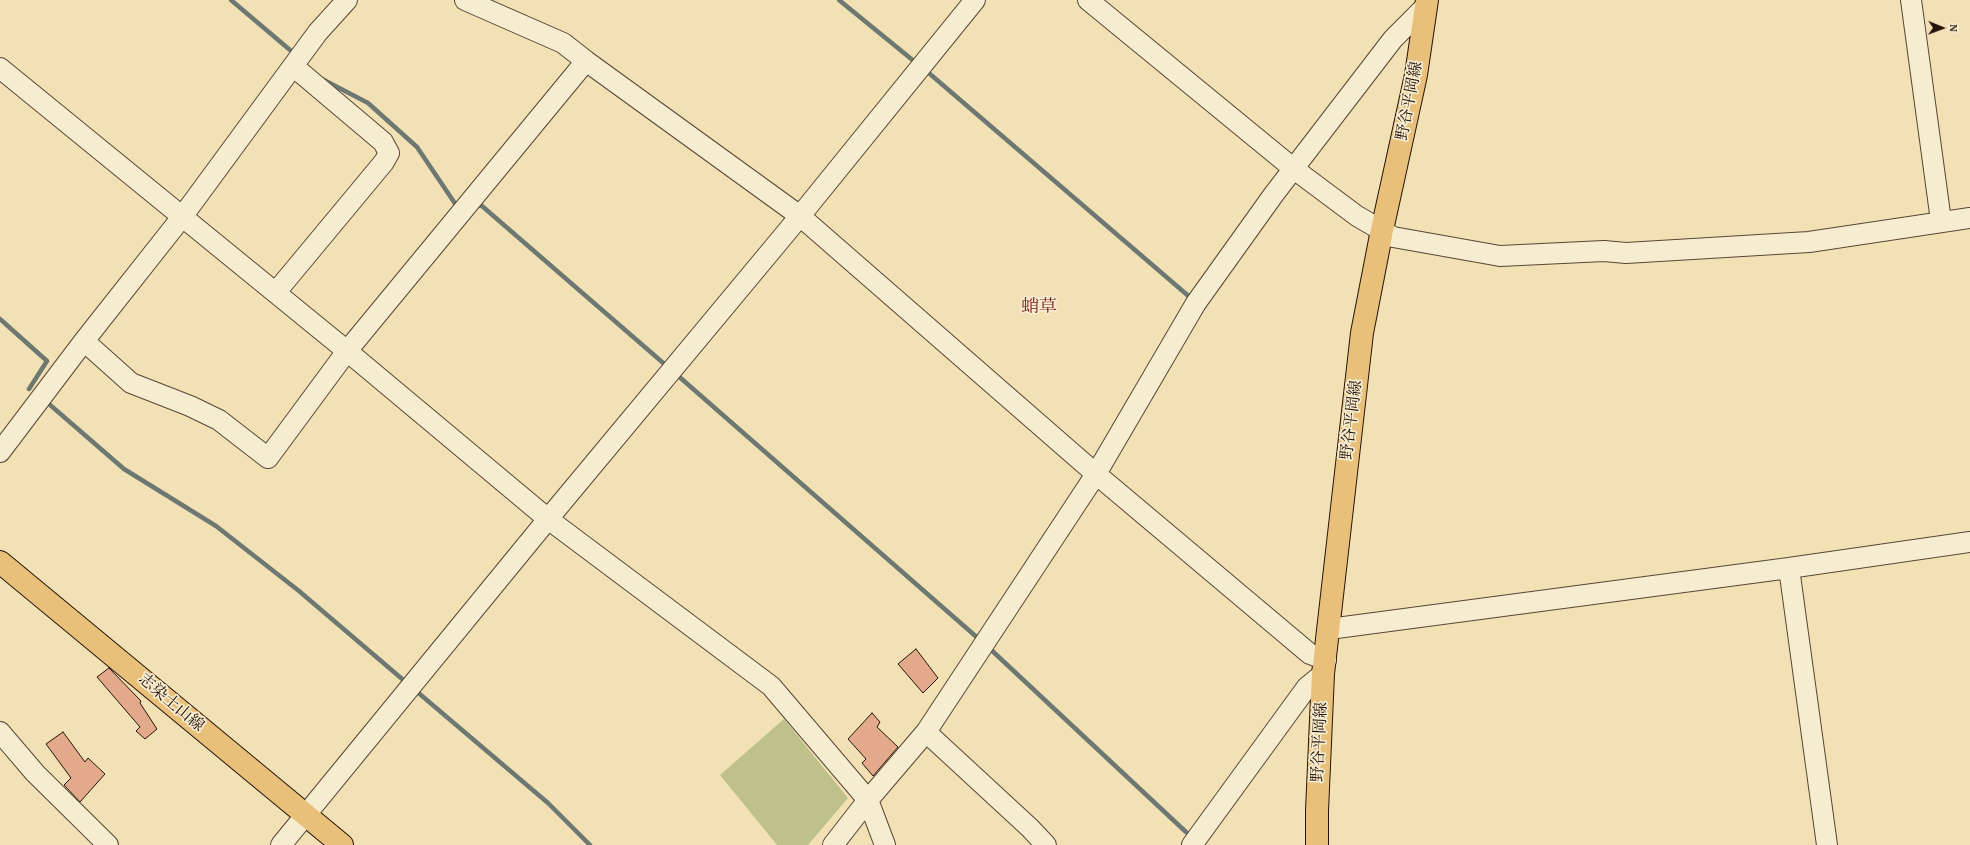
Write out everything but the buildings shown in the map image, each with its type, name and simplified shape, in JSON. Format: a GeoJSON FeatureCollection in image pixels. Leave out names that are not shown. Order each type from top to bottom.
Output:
{"type":"FeatureCollection","features":[{"type":"Feature","properties":{"kind":"main road","name":"野谷平岡線"},"geometry":{"type":"LineString","coordinates":[[1317,845],[1317,811],[1324,668],[1362,334],[1382,230],[1416,75],[1427,3]]}},
{"type":"Feature","properties":{"kind":"main road","name":"志染土山線"},"geometry":{"type":"LineString","coordinates":[[0,562],[342,845]]}},
{"type":"Feature","properties":{"kind":"street"},"geometry":{"type":"LineString","coordinates":[[0,452],[84,341],[182,217],[318,32],[347,0]]}},
{"type":"Feature","properties":{"kind":"street"},"geometry":{"type":"LineString","coordinates":[[465,0],[563,43],[800,216],[1096,474],[1310,654],[1324,668],[1307,687],[1192,845]]}},
{"type":"Feature","properties":{"kind":"street"},"geometry":{"type":"LineString","coordinates":[[281,845],[548,519],[800,216],[975,0]]}},
{"type":"Feature","properties":{"kind":"street"},"geometry":{"type":"LineString","coordinates":[[1088,0],[1294,169],[1357,216],[1393,237],[1500,256],[1604,251],[1626,253],[1809,242],[1941,221],[1970,218]]}},
{"type":"Feature","properties":{"kind":"street"},"geometry":{"type":"LineString","coordinates":[[1911,0],[1941,221]]}},
{"type":"Feature","properties":{"kind":"street"},"geometry":{"type":"LineString","coordinates":[[834,845],[868,800],[926,732],[1096,474],[1196,303],[1294,169],[1393,39],[1427,3]]}},
{"type":"Feature","properties":{"kind":"street"},"geometry":{"type":"LineString","coordinates":[[84,341],[131,383],[190,406],[219,420],[268,458],[347,351],[586,61]]}},
{"type":"Feature","properties":{"kind":"street"},"geometry":{"type":"LineString","coordinates":[[276,292],[384,162],[389,153],[383,142],[294,66]]}},
{"type":"Feature","properties":{"kind":"street"},"geometry":{"type":"LineString","coordinates":[[0,68],[276,292],[548,519],[771,686],[868,800],[886,845]]}},
{"type":"Feature","properties":{"kind":"street"},"geometry":{"type":"LineString","coordinates":[[1329,629],[1789,568],[1970,542]]}},
{"type":"Feature","properties":{"kind":"street"},"geometry":{"type":"LineString","coordinates":[[1789,568],[1827,845]]}},
{"type":"Feature","properties":{"kind":"street"},"geometry":{"type":"LineString","coordinates":[[0,732],[35,773],[108,845]]}},
{"type":"Feature","properties":{"kind":"street"},"geometry":{"type":"LineString","coordinates":[[926,732],[1024,822],[1046,845]]}},
{"type":"Feature","properties":{"kind":"green space"},"geometry":{"type":"Polygon","coordinates":[[[784,719],[848,798],[808,845],[777,845],[720,775],[784,719]]]}},
{"type":"Feature","properties":{"kind":"waterway"},"geometry":{"type":"LineString","coordinates":[[231,0],[290,50]]}},
{"type":"Feature","properties":{"kind":"waterway"},"geometry":{"type":"LineString","coordinates":[[839,0],[915,62]]}},
{"type":"Feature","properties":{"kind":"waterway"},"geometry":{"type":"LineString","coordinates":[[930,74],[1192,299]]}},
{"type":"Feature","properties":{"kind":"waterway"},"geometry":{"type":"LineString","coordinates":[[322,79],[368,103],[417,147],[456,205],[459,205]]}},
{"type":"Feature","properties":{"kind":"waterway"},"geometry":{"type":"LineString","coordinates":[[475,205],[482,206],[669,368]]}},
{"type":"Feature","properties":{"kind":"waterway"},"geometry":{"type":"LineString","coordinates":[[0,319],[47,361],[29,389]]}},
{"type":"Feature","properties":{"kind":"waterway"},"geometry":{"type":"LineString","coordinates":[[676,374],[980,640]]}},
{"type":"Feature","properties":{"kind":"waterway"},"geometry":{"type":"LineString","coordinates":[[49,404],[124,469],[216,526],[299,591],[408,684]]}},
{"type":"Feature","properties":{"kind":"waterway"},"geometry":{"type":"LineString","coordinates":[[987,646],[1186,832]]}},
{"type":"Feature","properties":{"kind":"waterway"},"geometry":{"type":"LineString","coordinates":[[415,690],[548,803],[590,845]]}},
{"type":"Feature","properties":{"kind":"district","name":"蛸草"},"geometry":{"type":"Point","coordinates":[1039,307]}}]}
